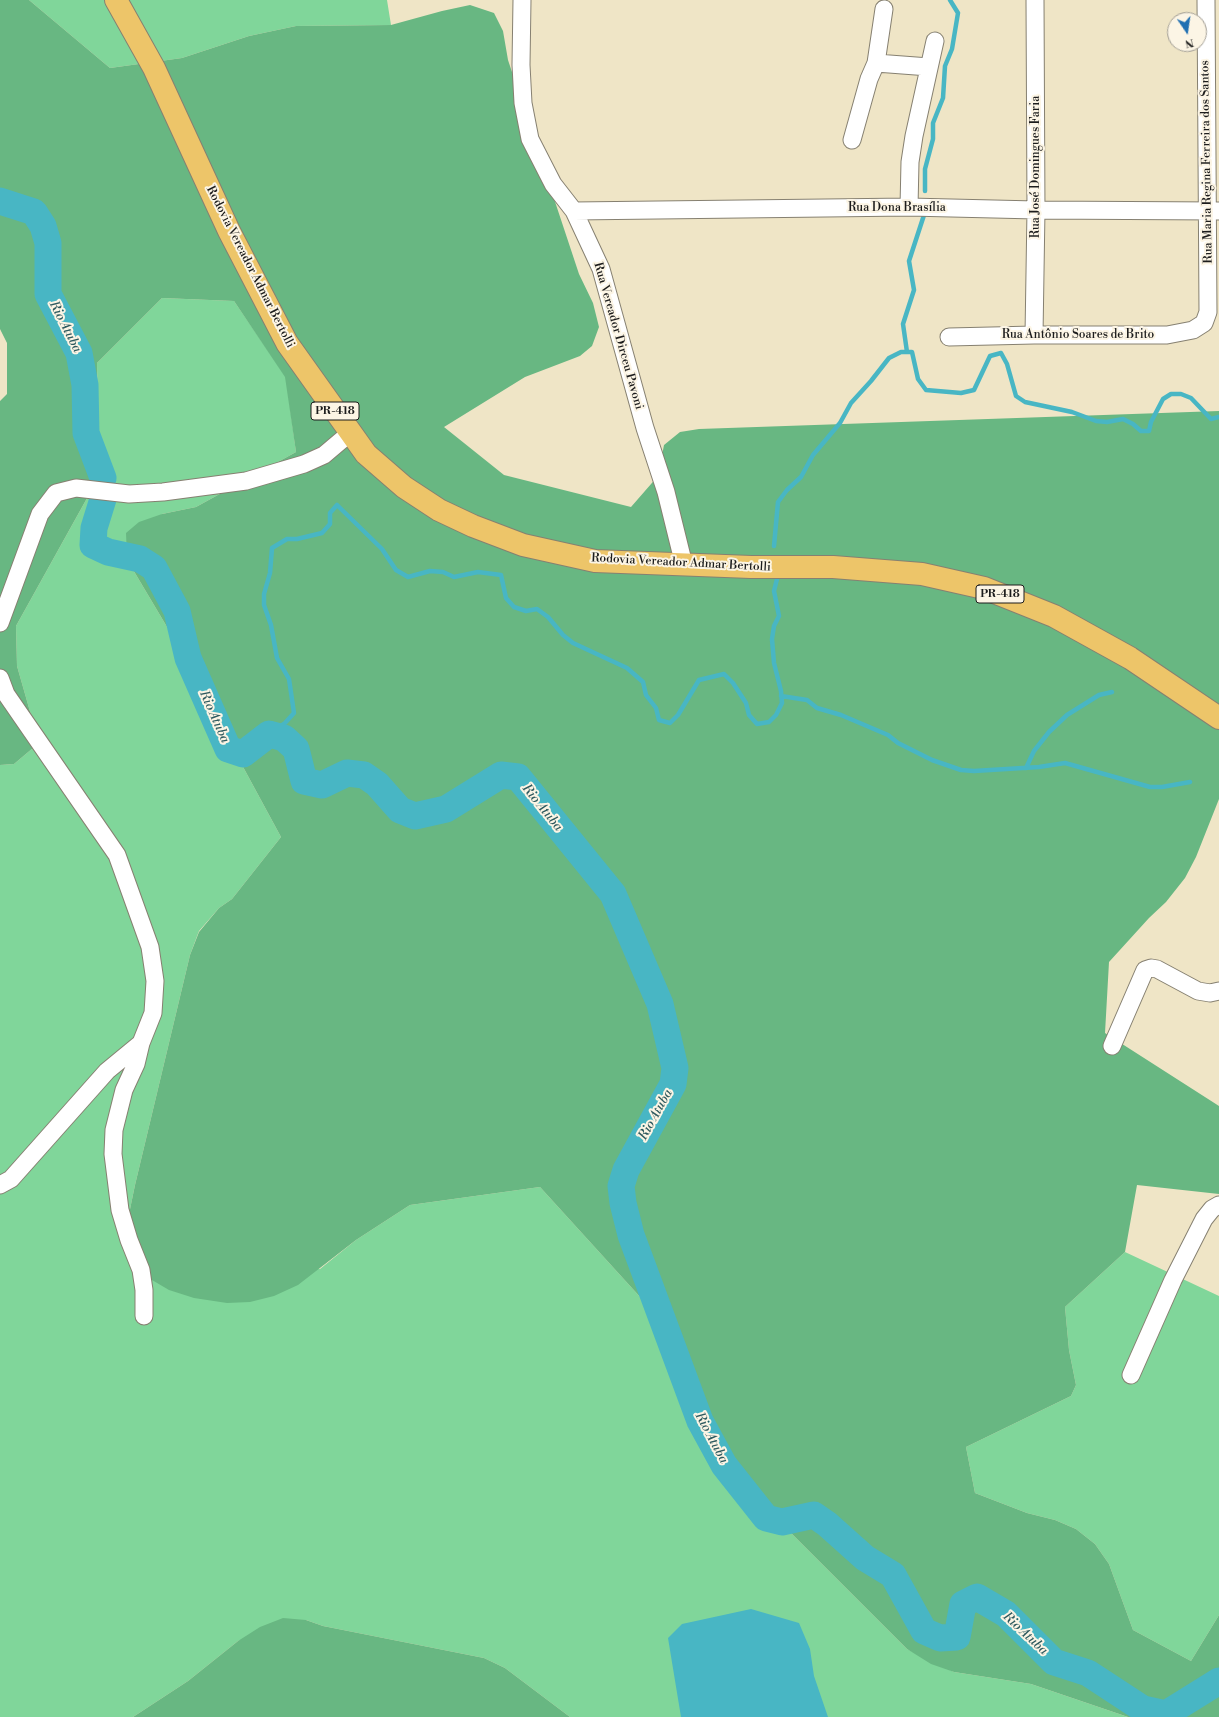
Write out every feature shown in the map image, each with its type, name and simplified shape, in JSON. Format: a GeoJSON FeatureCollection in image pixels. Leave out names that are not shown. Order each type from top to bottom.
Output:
{"type":"FeatureCollection","features":[{"type":"Feature","properties":{"kind":"highway","name":"Rodovia Vereador Admar Bertolli"},"geometry":{"type":"LineString","coordinates":[[116,0],[154,68],[229,231],[287,342],[366,454],[404,487],[439,510],[473,526],[523,545],[595,561],[751,567],[833,567],[922,574],[984,588],[1054,616],[1130,658],[1219,718]]}},
{"type":"Feature","properties":{"kind":"street","name":"Rua Vereador Dirceu Pavoni"},"geometry":{"type":"LineString","coordinates":[[522,0],[521,65],[523,103],[530,139],[553,184],[574,211],[601,269],[645,428],[666,492],[684,565]]}},
{"type":"Feature","properties":{"kind":"street","name":"Rua José Domingues Faria"},"geometry":{"type":"LineString","coordinates":[[1034,334],[1036,210],[1035,0]]}},
{"type":"Feature","properties":{"kind":"street","name":"Rua Maria Regina Ferreira dos Santos"},"geometry":{"type":"LineString","coordinates":[[1204,323],[1208,312],[1213,211],[1206,0]]}},
{"type":"Feature","properties":{"kind":"street"},"geometry":{"type":"LineString","coordinates":[[852,140],[869,79],[876,63],[884,9]]}},
{"type":"Feature","properties":{"kind":"street"},"geometry":{"type":"LineString","coordinates":[[909,207],[910,162],[914,136],[935,41]]}},
{"type":"Feature","properties":{"kind":"street"},"geometry":{"type":"LineString","coordinates":[[876,63],[929,67]]}},
{"type":"Feature","properties":{"kind":"street","name":"Rua Dona Brasília"},"geometry":{"type":"LineString","coordinates":[[574,211],[909,207],[1036,210],[1213,211]]}},
{"type":"Feature","properties":{"kind":"street","name":"Rua Antônio Soares de Brito"},"geometry":{"type":"LineString","coordinates":[[949,337],[1034,334],[1167,335],[1193,330],[1204,323]]}},
{"type":"Feature","properties":{"kind":"street"},"geometry":{"type":"LineString","coordinates":[[0,623],[40,514],[56,493],[76,488],[128,494],[163,492],[246,481],[304,464],[324,455],[350,433]]}},
{"type":"Feature","properties":{"kind":"street"},"geometry":{"type":"LineString","coordinates":[[0,678],[6,694],[117,855],[150,947],[155,981],[153,1013],[141,1043],[136,1064],[124,1090],[114,1130],[113,1154],[120,1210],[129,1240],[141,1270],[144,1290],[144,1316]]}},
{"type":"Feature","properties":{"kind":"street"},"geometry":{"type":"LineString","coordinates":[[1112,1046],[1145,970],[1151,968],[1157,969],[1198,991],[1210,993],[1219,991]]}},
{"type":"Feature","properties":{"kind":"street"},"geometry":{"type":"LineString","coordinates":[[0,1185],[11,1179],[107,1071],[141,1043]]}},
{"type":"Feature","properties":{"kind":"street"},"geometry":{"type":"LineString","coordinates":[[1131,1375],[1173,1280],[1204,1219],[1212,1209],[1219,1205]]}},
{"type":"Feature","properties":{"kind":"green space"},"geometry":{"type":"Polygon","coordinates":[[[0,0],[29,0],[110,68],[182,58],[249,36],[296,26],[391,25],[470,5],[494,13],[503,31],[508,60],[579,274],[593,303],[599,327],[592,346],[580,356],[525,377],[444,427],[504,475],[631,507],[658,476],[664,445],[680,432],[699,429],[1219,411],[1219,799],[1196,857],[1185,878],[1166,902],[1149,918],[1109,962],[1105,1033],[1219,1106],[1219,1194],[1137,1185],[1125,1252],[1065,1307],[1069,1350],[1076,1385],[1071,1396],[966,1447],[975,1493],[1027,1513],[1055,1520],[1076,1529],[1095,1544],[1109,1564],[1133,1630],[1191,1661],[1219,1615],[1219,1717],[1128,1717],[1031,1684],[954,1672],[931,1664],[907,1649],[715,1457],[693,1420],[660,1338],[641,1298],[540,1187],[410,1205],[356,1240],[298,1285],[274,1296],[250,1302],[227,1303],[194,1298],[169,1290],[152,1280],[136,1263],[128,1219],[190,955],[199,932],[219,908],[232,899],[281,837],[170,632],[132,568],[127,557],[126,533],[139,522],[162,514],[196,507],[296,452],[285,377],[234,301],[162,298],[97,363],[99,472],[86,500],[16,626],[17,666],[33,722],[33,748],[14,764],[0,765],[0,401],[7,394],[7,343],[0,329],[0,0]]]}},
{"type":"Feature","properties":{"kind":"green space"},"geometry":{"type":"Polygon","coordinates":[[[29,0],[387,0],[391,25],[296,26],[249,36],[182,58],[110,68],[29,0]]]}},
{"type":"Feature","properties":{"kind":"green space"},"geometry":{"type":"Polygon","coordinates":[[[162,298],[234,301],[286,377],[296,452],[196,507],[162,514],[132,568],[170,632],[281,837],[232,899],[219,908],[199,931],[190,955],[128,1219],[320,1269],[356,1240],[410,1205],[540,1187],[641,1298],[660,1338],[693,1420],[715,1457],[907,1649],[954,1672],[1031,1684],[1128,1717],[570,1717],[505,1668],[484,1658],[323,1626],[306,1620],[238,1641],[188,1681],[133,1717],[0,1717],[0,765],[14,764],[33,748],[33,722],[17,666],[16,626],[86,500],[99,472],[97,363],[162,298]]]}},
{"type":"Feature","properties":{"kind":"green space"},"geometry":{"type":"Polygon","coordinates":[[[1125,1252],[1219,1296],[1219,1615],[1191,1661],[1133,1630],[1109,1564],[1095,1544],[1076,1529],[1055,1520],[1027,1513],[975,1493],[966,1447],[1071,1396],[1076,1385],[1069,1350],[1065,1307],[1125,1252]]]}},
{"type":"Feature","properties":{"kind":"green space"},"geometry":{"type":"Polygon","coordinates":[[[283,1618],[306,1620],[323,1626],[484,1658],[505,1668],[570,1717],[133,1717],[188,1681],[238,1641],[260,1627],[283,1618]]]}},
{"type":"Feature","properties":{"kind":"water"},"geometry":{"type":"Polygon","coordinates":[[[751,1609],[799,1623],[810,1649],[814,1676],[828,1717],[681,1717],[668,1638],[682,1624],[751,1609]]]}},
{"type":"Feature","properties":{"kind":"waterway"},"geometry":{"type":"LineString","coordinates":[[925,191],[925,169],[933,139],[933,123],[943,98],[945,66],[952,49],[958,13],[950,0]]}},
{"type":"Feature","properties":{"kind":"waterway","name":"Rio Atuba"},"geometry":{"type":"LineString","coordinates":[[0,201],[34,212],[43,226],[48,243],[48,294],[79,353],[85,385],[86,433],[103,478]]}},
{"type":"Feature","properties":{"kind":"waterway"},"geometry":{"type":"LineString","coordinates":[[907,352],[903,324],[914,290],[909,261],[925,212]]}},
{"type":"Feature","properties":{"kind":"waterway"},"geometry":{"type":"LineString","coordinates":[[774,546],[778,502],[787,490],[801,477],[813,455],[840,423],[851,403],[889,358],[901,352],[912,352],[918,379],[926,390],[961,393],[974,390],[990,356],[1001,353],[1007,364],[1016,396],[1025,402],[1072,412],[1096,421],[1107,422],[1123,419],[1133,424],[1141,431],[1149,431],[1151,422],[1163,399],[1171,394],[1181,394],[1191,398],[1211,419],[1219,417]]}},
{"type":"Feature","properties":{"kind":"waterway","name":"Rio Atuba"},"geometry":{"type":"LineString","coordinates":[[103,499],[94,528],[93,545],[108,552],[140,559],[154,568],[177,611],[188,658],[228,749],[243,754],[269,734],[284,738],[296,749],[304,781],[322,785],[347,773],[364,775],[377,784],[400,810],[415,816],[446,809],[501,775],[518,777],[613,894],[660,1004],[675,1068],[673,1084],[626,1170],[621,1186],[623,1203],[631,1235],[700,1421],[724,1465],[766,1518],[782,1522],[814,1515],[827,1524],[865,1558],[893,1575],[924,1631],[940,1638],[957,1637],[963,1604],[977,1597],[1006,1614],[1054,1662],[1088,1673],[1143,1709],[1166,1714],[1219,1681]]}},
{"type":"Feature","properties":{"kind":"waterway"},"geometry":{"type":"LineString","coordinates":[[269,734],[285,723],[294,713],[289,679],[277,658],[271,625],[264,605],[264,594],[270,573],[272,548],[287,539],[297,539],[322,533],[330,524],[330,513],[337,505],[382,549],[396,570],[408,577],[430,571],[443,572],[454,577],[478,572],[501,575],[506,598],[514,607],[526,611],[537,609],[548,617],[563,635],[573,643],[627,668],[643,682],[646,695],[656,708],[659,720],[670,723],[678,715],[699,680],[724,674],[733,683],[746,703],[749,715],[757,724],[769,722],[776,715],[782,703],[781,691],[774,663],[772,639],[774,626],[779,616],[774,591],[778,575]]}},
{"type":"Feature","properties":{"kind":"waterway"},"geometry":{"type":"LineString","coordinates":[[1026,768],[1034,751],[1049,732],[1067,715],[1099,695],[1112,692]]}},
{"type":"Feature","properties":{"kind":"waterway"},"geometry":{"type":"LineString","coordinates":[[781,696],[807,700],[817,708],[841,715],[888,735],[898,743],[932,760],[961,770],[974,771],[1039,767],[1065,763],[1150,787],[1162,787],[1190,782]]}}]}
